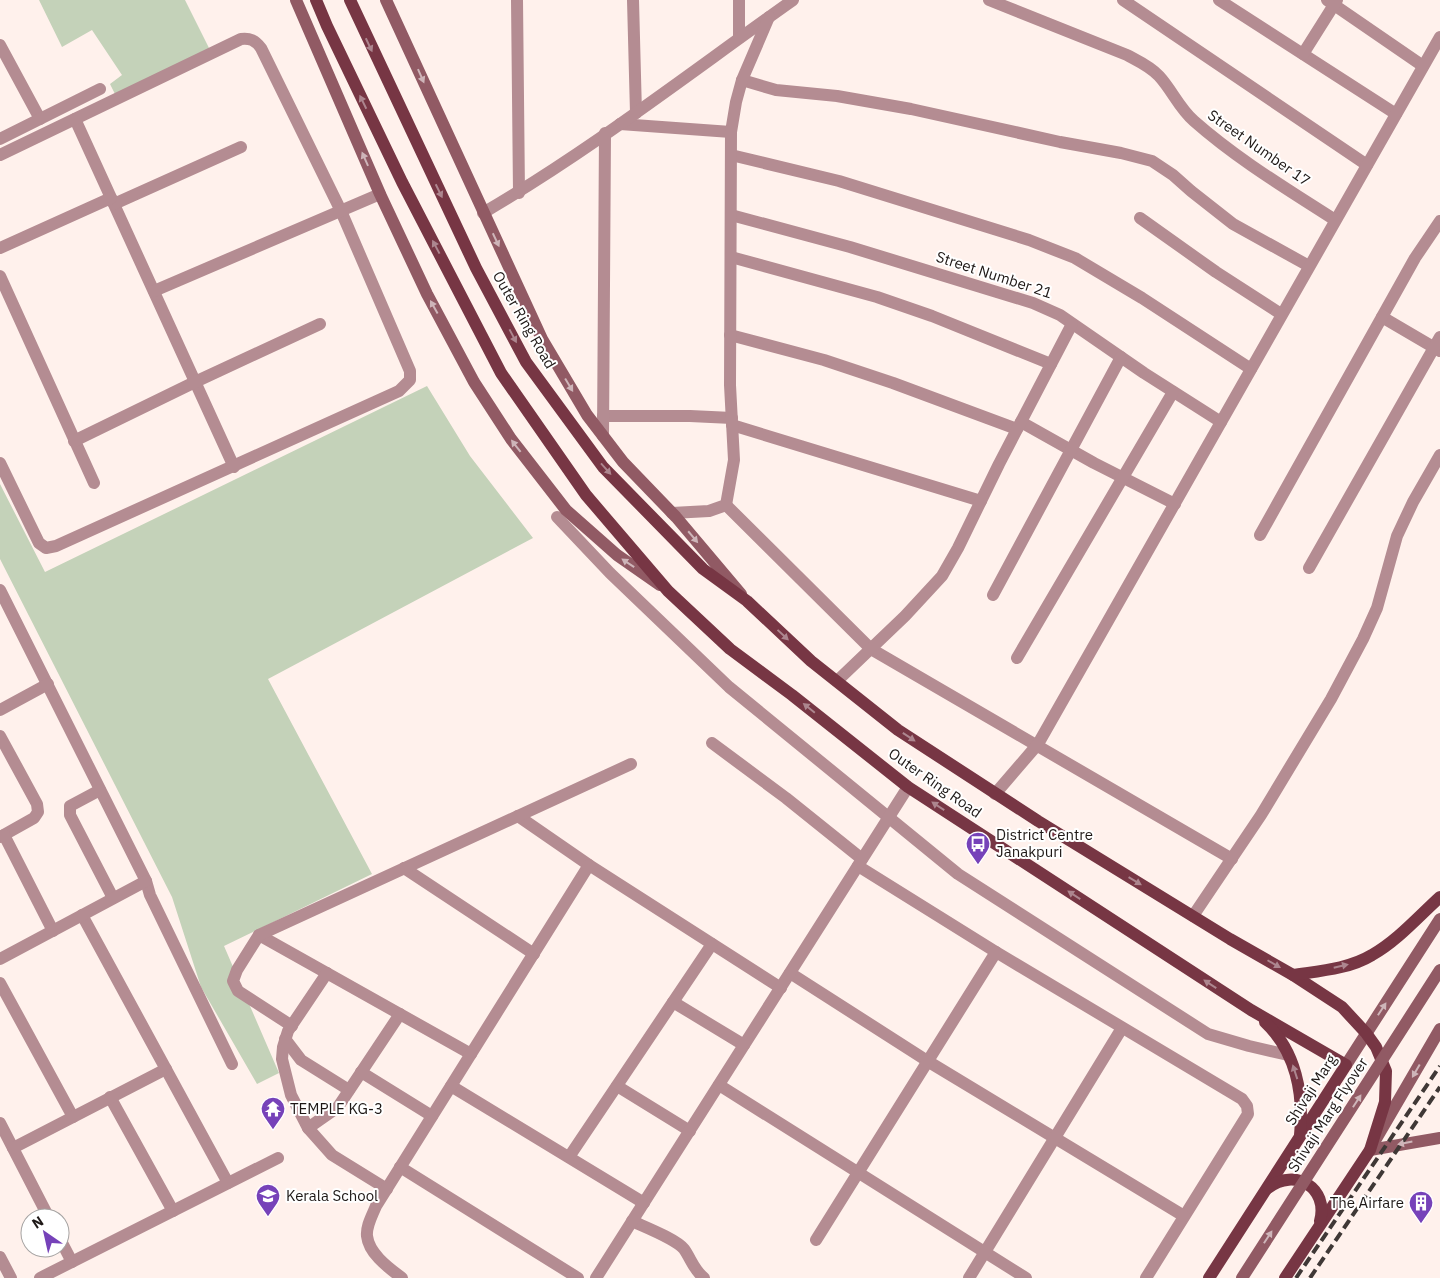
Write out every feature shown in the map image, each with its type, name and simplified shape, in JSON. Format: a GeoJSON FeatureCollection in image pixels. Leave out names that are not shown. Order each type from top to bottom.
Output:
{"type":"FeatureCollection","features":[{"type":"Feature","properties":{"kind":"main road","name":"Outer Ring Road"},"geometry":{"type":"LineString","coordinates":[[316,0],[402,182],[501,373],[586,495],[668,591],[730,649],[792,695],[908,787],[1251,1010]]}},
{"type":"Feature","properties":{"kind":"main road","name":"Outer Ring Road"},"geometry":{"type":"LineString","coordinates":[[350,0],[476,268],[526,362],[603,467],[703,569],[748,601],[811,661],[898,730],[995,794],[1192,916],[1293,975],[1342,1007],[1376,1047],[1386,1071],[1385,1102],[1370,1150]]}},
{"type":"Feature","properties":{"kind":"main road"},"geometry":{"type":"LineString","coordinates":[[1293,975],[1352,964],[1372,956],[1393,940],[1440,897]]}},
{"type":"Feature","properties":{"kind":"main road"},"geometry":{"type":"LineString","coordinates":[[1251,1010],[1269,1026],[1283,1045],[1294,1066],[1300,1090],[1302,1114],[1300,1137]]}},
{"type":"Feature","properties":{"kind":"main road"},"geometry":{"type":"LineString","coordinates":[[1251,1010],[1346,1065]]}},
{"type":"Feature","properties":{"kind":"main road","name":"Shivaji Marg"},"geometry":{"type":"LineString","coordinates":[[1209,1278],[1346,1065]]}},
{"type":"Feature","properties":{"kind":"main road"},"geometry":{"type":"LineString","coordinates":[[1285,1278],[1370,1150]]}},
{"type":"Feature","properties":{"kind":"main road"},"geometry":{"type":"LineString","coordinates":[[1263,1194],[1277,1182],[1286,1180],[1303,1182],[1311,1187],[1321,1202],[1321,1220],[1317,1228]]}},
{"type":"Feature","properties":{"kind":"street","name":"Outer Ring Road"},"geometry":{"type":"LineString","coordinates":[[296,0],[380,194],[427,294],[474,382],[511,439],[566,510],[617,555],[668,591]]}},
{"type":"Feature","properties":{"kind":"street","name":"Outer Ring Road"},"geometry":{"type":"LineString","coordinates":[[386,0],[542,339],[587,415],[623,462],[672,513],[748,601]]}},
{"type":"Feature","properties":{"kind":"street"},"geometry":{"type":"LineString","coordinates":[[517,0],[519,193]]}},
{"type":"Feature","properties":{"kind":"street"},"geometry":{"type":"LineString","coordinates":[[633,0],[636,113]]}},
{"type":"Feature","properties":{"kind":"street"},"geometry":{"type":"LineString","coordinates":[[739,0],[739,38]]}},
{"type":"Feature","properties":{"kind":"street"},"geometry":{"type":"LineString","coordinates":[[483,213],[519,193],[620,124],[794,0]]}},
{"type":"Feature","properties":{"kind":"street","name":"Street Number 17"},"geometry":{"type":"LineString","coordinates":[[989,0],[1127,55],[1147,65],[1159,76],[1178,104],[1192,120],[1229,149],[1335,220]]}},
{"type":"Feature","properties":{"kind":"street"},"geometry":{"type":"LineString","coordinates":[[1123,0],[1367,165]]}},
{"type":"Feature","properties":{"kind":"street"},"geometry":{"type":"LineString","coordinates":[[1219,0],[1396,114]]}},
{"type":"Feature","properties":{"kind":"street"},"geometry":{"type":"LineString","coordinates":[[1303,54],[1333,2],[1423,66]]}},
{"type":"Feature","properties":{"kind":"street"},"geometry":{"type":"LineString","coordinates":[[726,505],[734,460],[730,385],[731,132],[742,80],[769,17]]}},
{"type":"Feature","properties":{"kind":"street"},"geometry":{"type":"LineString","coordinates":[[995,794],[1038,744],[1440,37]]}},
{"type":"Feature","properties":{"kind":"street"},"geometry":{"type":"LineString","coordinates":[[0,156],[241,39],[249,38],[261,48],[341,211],[410,371],[410,380],[399,391],[56,546],[46,548],[39,543],[0,463]]}},
{"type":"Feature","properties":{"kind":"street"},"geometry":{"type":"LineString","coordinates":[[0,45],[40,120]]}},
{"type":"Feature","properties":{"kind":"street"},"geometry":{"type":"LineString","coordinates":[[742,80],[776,90],[838,96],[911,109],[1060,142],[1121,153],[1152,162],[1173,175],[1191,192],[1233,224],[1309,266]]}},
{"type":"Feature","properties":{"kind":"street"},"geometry":{"type":"LineString","coordinates":[[0,139],[100,89]]}},
{"type":"Feature","properties":{"kind":"street"},"geometry":{"type":"LineString","coordinates":[[75,119],[234,467]]}},
{"type":"Feature","properties":{"kind":"street"},"geometry":{"type":"LineString","coordinates":[[620,124],[731,132]]}},
{"type":"Feature","properties":{"kind":"street"},"geometry":{"type":"LineString","coordinates":[[603,436],[605,134]]}},
{"type":"Feature","properties":{"kind":"street"},"geometry":{"type":"LineString","coordinates":[[0,248],[241,147]]}},
{"type":"Feature","properties":{"kind":"street"},"geometry":{"type":"LineString","coordinates":[[731,155],[839,181],[1029,240],[1074,258],[1142,298],[1251,369]]}},
{"type":"Feature","properties":{"kind":"street"},"geometry":{"type":"LineString","coordinates":[[154,291],[380,194]]}},
{"type":"Feature","properties":{"kind":"street","name":"Street Number 21"},"geometry":{"type":"LineString","coordinates":[[730,216],[850,248],[1033,303],[1060,316],[1221,422]]}},
{"type":"Feature","properties":{"kind":"street"},"geometry":{"type":"LineString","coordinates":[[1140,218],[1216,272],[1282,314]]}},
{"type":"Feature","properties":{"kind":"street"},"geometry":{"type":"LineString","coordinates":[[1260,535],[1415,258],[1440,220]]}},
{"type":"Feature","properties":{"kind":"street"},"geometry":{"type":"LineString","coordinates":[[731,257],[877,297],[941,320],[1051,364]]}},
{"type":"Feature","properties":{"kind":"street"},"geometry":{"type":"LineString","coordinates":[[0,276],[94,484]]}},
{"type":"Feature","properties":{"kind":"street"},"geometry":{"type":"LineString","coordinates":[[1309,568],[1438,345],[1382,317]]}},
{"type":"Feature","properties":{"kind":"street"},"geometry":{"type":"LineString","coordinates":[[74,441],[320,324]]}},
{"type":"Feature","properties":{"kind":"street"},"geometry":{"type":"LineString","coordinates":[[837,681],[905,616],[942,576],[1072,324]]}},
{"type":"Feature","properties":{"kind":"street"},"geometry":{"type":"LineString","coordinates":[[730,335],[824,360],[1019,426],[1071,450],[1175,504]]}},
{"type":"Feature","properties":{"kind":"street"},"geometry":{"type":"LineString","coordinates":[[993,595],[1121,357]]}},
{"type":"Feature","properties":{"kind":"street"},"geometry":{"type":"LineString","coordinates":[[1017,658],[1173,392]]}},
{"type":"Feature","properties":{"kind":"street"},"geometry":{"type":"LineString","coordinates":[[603,416],[690,416],[732,421],[981,501]]}},
{"type":"Feature","properties":{"kind":"street"},"geometry":{"type":"LineString","coordinates":[[1192,916],[1261,815],[1331,699],[1377,608],[1397,536],[1413,502],[1440,455]]}},
{"type":"Feature","properties":{"kind":"street"},"geometry":{"type":"LineString","coordinates":[[672,513],[709,511],[726,505]]}},
{"type":"Feature","properties":{"kind":"street"},"geometry":{"type":"LineString","coordinates":[[726,505],[871,649],[1038,744],[1232,859]]}},
{"type":"Feature","properties":{"kind":"street"},"geometry":{"type":"LineString","coordinates":[[557,517],[610,573],[729,687],[958,874],[1208,1034],[1288,1055]]}},
{"type":"Feature","properties":{"kind":"street"},"geometry":{"type":"LineString","coordinates":[[0,590],[146,881],[150,895],[232,1064]]}},
{"type":"Feature","properties":{"kind":"street"},"geometry":{"type":"LineString","coordinates":[[0,710],[48,684]]}},
{"type":"Feature","properties":{"kind":"street"},"geometry":{"type":"LineString","coordinates":[[0,736],[37,804],[38,812],[34,818],[2,836],[53,931]]}},
{"type":"Feature","properties":{"kind":"street"},"geometry":{"type":"LineString","coordinates":[[712,743],[786,798],[860,863],[996,952],[1242,1099],[1248,1106],[1248,1114],[1146,1278]]}},
{"type":"Feature","properties":{"kind":"street"},"geometry":{"type":"LineString","coordinates":[[292,1026],[238,990],[233,981],[237,970],[259,935],[631,764]]}},
{"type":"Feature","properties":{"kind":"street"},"geometry":{"type":"LineString","coordinates":[[596,1278],[908,787]]}},
{"type":"Feature","properties":{"kind":"street"},"geometry":{"type":"LineString","coordinates":[[100,790],[70,806],[70,815],[114,898]]}},
{"type":"Feature","properties":{"kind":"street"},"geometry":{"type":"LineString","coordinates":[[518,816],[589,865],[781,988]]}},
{"type":"Feature","properties":{"kind":"street"},"geometry":{"type":"LineString","coordinates":[[402,1278],[378,1256],[367,1236],[369,1221],[400,1167],[589,865]]}},
{"type":"Feature","properties":{"kind":"street"},"geometry":{"type":"LineString","coordinates":[[404,868],[534,954]]}},
{"type":"Feature","properties":{"kind":"street"},"geometry":{"type":"LineString","coordinates":[[0,960],[146,881]]}},
{"type":"Feature","properties":{"kind":"street"},"geometry":{"type":"LineString","coordinates":[[82,915],[228,1183]]}},
{"type":"Feature","properties":{"kind":"street","name":"Shivaji Marg"},"geometry":{"type":"LineString","coordinates":[[1346,1065],[1440,919]]}},
{"type":"Feature","properties":{"kind":"street"},"geometry":{"type":"LineString","coordinates":[[259,935],[471,1054]]}},
{"type":"Feature","properties":{"kind":"street"},"geometry":{"type":"LineString","coordinates":[[569,1157],[712,944]]}},
{"type":"Feature","properties":{"kind":"street"},"geometry":{"type":"LineString","coordinates":[[816,1240],[996,952]]}},
{"type":"Feature","properties":{"kind":"street","name":"Shivaji Marg Flyover"},"geometry":{"type":"LineString","coordinates":[[1242,1278],[1440,970]]}},
{"type":"Feature","properties":{"kind":"street"},"geometry":{"type":"LineString","coordinates":[[326,973],[285,1039],[282,1059],[286,1078],[291,1095],[308,1128],[332,1155],[387,1189]]}},
{"type":"Feature","properties":{"kind":"street"},"geometry":{"type":"LineString","coordinates":[[790,973],[929,1062],[1184,1216]]}},
{"type":"Feature","properties":{"kind":"street"},"geometry":{"type":"LineString","coordinates":[[0,983],[73,1117]]}},
{"type":"Feature","properties":{"kind":"street"},"geometry":{"type":"LineString","coordinates":[[673,1002],[744,1045]]}},
{"type":"Feature","properties":{"kind":"street"},"geometry":{"type":"LineString","coordinates":[[308,1128],[338,1106],[400,1014]]}},
{"type":"Feature","properties":{"kind":"street"},"geometry":{"type":"LineString","coordinates":[[969,1278],[1122,1028]]}},
{"type":"Feature","properties":{"kind":"street"},"geometry":{"type":"LineString","coordinates":[[1370,1150],[1440,1029]]}},
{"type":"Feature","properties":{"kind":"street"},"geometry":{"type":"LineString","coordinates":[[285,1039],[301,1060],[349,1090]]}},
{"type":"Feature","properties":{"kind":"street"},"geometry":{"type":"LineString","coordinates":[[13,1148],[166,1069]]}},
{"type":"Feature","properties":{"kind":"street"},"geometry":{"type":"LineString","coordinates":[[361,1072],[432,1116]]}},
{"type":"Feature","properties":{"kind":"street"},"geometry":{"type":"LineString","coordinates":[[718,1085],[1026,1278]]}},
{"type":"Feature","properties":{"kind":"street"},"geometry":{"type":"LineString","coordinates":[[451,1086],[644,1203]]}},
{"type":"Feature","properties":{"kind":"street"},"geometry":{"type":"LineString","coordinates":[[617,1086],[690,1131]]}},
{"type":"Feature","properties":{"kind":"street"},"geometry":{"type":"LineString","coordinates":[[110,1098],[173,1211]]}},
{"type":"Feature","properties":{"kind":"street"},"geometry":{"type":"LineString","coordinates":[[0,1123],[44,1208]]}},
{"type":"Feature","properties":{"kind":"street"},"geometry":{"type":"LineString","coordinates":[[1370,1150],[1440,1138]]}},
{"type":"Feature","properties":{"kind":"street"},"geometry":{"type":"LineString","coordinates":[[40,1278],[278,1158]]}},
{"type":"Feature","properties":{"kind":"street"},"geometry":{"type":"LineString","coordinates":[[400,1167],[578,1278]]}},
{"type":"Feature","properties":{"kind":"street"},"geometry":{"type":"LineString","coordinates":[[632,1221],[684,1249],[699,1274],[704,1278]]}},
{"type":"Feature","properties":{"kind":"street"},"geometry":{"type":"LineString","coordinates":[[0,1257],[11,1278]]}},
{"type":"Feature","properties":{"kind":"street"},"geometry":{"type":"LineString","coordinates":[[70,1258],[72,1262]]}},
{"type":"Feature","properties":{"kind":"green space"},"geometry":{"type":"Polygon","coordinates":[[[39,0],[185,0],[212,54],[117,98],[110,84],[122,75],[92,30],[62,47],[39,0]]]}},
{"type":"Feature","properties":{"kind":"green space"},"geometry":{"type":"Polygon","coordinates":[[[427,386],[470,456],[533,538],[268,679],[372,874],[224,946],[279,1073],[257,1084],[201,987],[172,897],[0,559],[0,484],[45,572],[427,386]]]}},
{"type":"Feature","properties":{"kind":"railway"},"geometry":{"type":"LineString","coordinates":[[1296,1278],[1440,1066]]}},
{"type":"Feature","properties":{"kind":"railway"},"geometry":{"type":"LineString","coordinates":[[1310,1278],[1440,1087]]}},
{"type":"Feature","properties":{"kind":"place","name":"District Centre Janakpuri"},"geometry":{"type":"Point","coordinates":[978,865]}},
{"type":"Feature","properties":{"kind":"place","name":"TEMPLE KG-3"},"geometry":{"type":"Point","coordinates":[273,1130]}},
{"type":"Feature","properties":{"kind":"place","name":"Kerala School"},"geometry":{"type":"Point","coordinates":[268,1217]}},
{"type":"Feature","properties":{"kind":"place","name":"The Airfare"},"geometry":{"type":"Point","coordinates":[1421,1224]}}]}
